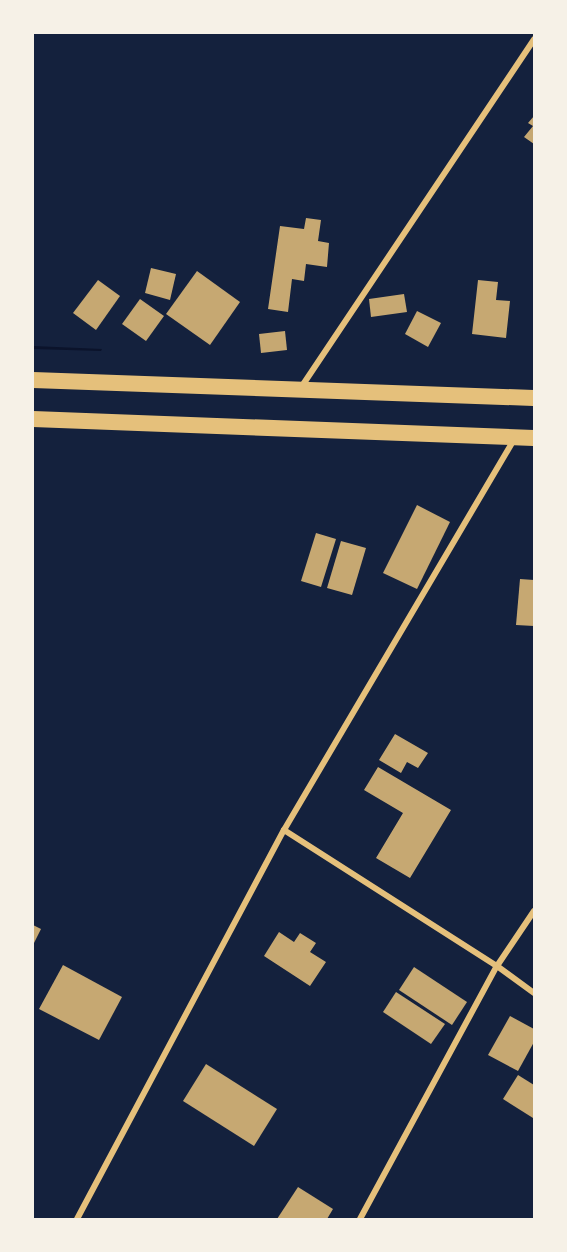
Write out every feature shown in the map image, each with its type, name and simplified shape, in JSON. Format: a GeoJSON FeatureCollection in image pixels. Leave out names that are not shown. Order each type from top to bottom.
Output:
{"type":"FeatureCollection","features":[{"type":"Feature","properties":{"kind":"highway"},"geometry":{"type":"LineString","coordinates":[[33,380],[534,398]]}},
{"type":"Feature","properties":{"kind":"highway"},"geometry":{"type":"LineString","coordinates":[[33,419],[534,438]]}},
{"type":"Feature","properties":{"kind":"street"},"geometry":{"type":"LineString","coordinates":[[300,388],[534,40]]}},
{"type":"Feature","properties":{"kind":"street"},"geometry":{"type":"LineString","coordinates":[[77,1219],[284,830],[515,438]]}},
{"type":"Feature","properties":{"kind":"street"},"geometry":{"type":"LineString","coordinates":[[284,830],[497,966],[534,993]]}},
{"type":"Feature","properties":{"kind":"street"},"geometry":{"type":"LineString","coordinates":[[360,1219],[497,966],[534,911]]}},
{"type":"Feature","properties":{"kind":"water"},"geometry":{"type":"Polygon","coordinates":[[[33,346],[102,349],[101,351],[33,349],[33,346]]]}},
{"type":"Feature","properties":{"kind":"building"},"geometry":{"type":"Polygon","coordinates":[[[534,116],[534,144],[524,137],[533,126],[528,123],[534,116]]]}},
{"type":"Feature","properties":{"kind":"building"},"geometry":{"type":"Polygon","coordinates":[[[306,218],[321,220],[318,241],[329,243],[327,267],[306,264],[304,281],[292,279],[288,312],[268,309],[280,226],[304,229],[306,218]]]}},
{"type":"Feature","properties":{"kind":"building"},"geometry":{"type":"Polygon","coordinates":[[[151,268],[176,274],[170,300],[145,293],[151,268]]]}},
{"type":"Feature","properties":{"kind":"building"},"geometry":{"type":"Polygon","coordinates":[[[197,271],[240,302],[210,345],[166,314],[197,271]]]}},
{"type":"Feature","properties":{"kind":"building"},"geometry":{"type":"Polygon","coordinates":[[[98,280],[120,296],[96,330],[73,313],[98,280]]]}},
{"type":"Feature","properties":{"kind":"building"},"geometry":{"type":"Polygon","coordinates":[[[478,280],[498,282],[496,300],[510,301],[506,338],[472,334],[478,280]]]}},
{"type":"Feature","properties":{"kind":"building"},"geometry":{"type":"Polygon","coordinates":[[[404,294],[407,312],[371,317],[369,299],[404,294]]]}},
{"type":"Feature","properties":{"kind":"building"},"geometry":{"type":"Polygon","coordinates":[[[140,299],[164,316],[146,341],[122,324],[140,299]]]}},
{"type":"Feature","properties":{"kind":"building"},"geometry":{"type":"Polygon","coordinates":[[[417,311],[441,323],[428,347],[405,334],[417,311]]]}},
{"type":"Feature","properties":{"kind":"building"},"geometry":{"type":"Polygon","coordinates":[[[285,331],[287,350],[261,353],[259,334],[285,331]]]}},
{"type":"Feature","properties":{"kind":"building"},"geometry":{"type":"Polygon","coordinates":[[[417,505],[450,522],[417,589],[383,573],[417,505]]]}},
{"type":"Feature","properties":{"kind":"building"},"geometry":{"type":"Polygon","coordinates":[[[316,533],[336,539],[321,587],[301,581],[316,533]]]}},
{"type":"Feature","properties":{"kind":"building"},"geometry":{"type":"Polygon","coordinates":[[[341,541],[366,548],[352,595],[327,588],[341,541]]]}},
{"type":"Feature","properties":{"kind":"building"},"geometry":{"type":"Polygon","coordinates":[[[520,579],[534,580],[534,626],[516,625],[520,579]]]}},
{"type":"Feature","properties":{"kind":"building"},"geometry":{"type":"Polygon","coordinates":[[[395,734],[428,753],[418,768],[407,762],[401,773],[379,760],[395,734]]]}},
{"type":"Feature","properties":{"kind":"building"},"geometry":{"type":"Polygon","coordinates":[[[378,767],[451,810],[410,878],[376,858],[403,813],[364,790],[378,767]]]}},
{"type":"Feature","properties":{"kind":"building"},"geometry":{"type":"Polygon","coordinates":[[[33,925],[41,929],[33,945],[33,925]]]}},
{"type":"Feature","properties":{"kind":"building"},"geometry":{"type":"Polygon","coordinates":[[[279,932],[294,942],[300,933],[316,943],[310,952],[326,962],[310,986],[264,956],[279,932]]]}},
{"type":"Feature","properties":{"kind":"building"},"geometry":{"type":"Polygon","coordinates":[[[63,965],[122,997],[99,1040],[39,1009],[63,965]]]}},
{"type":"Feature","properties":{"kind":"building"},"geometry":{"type":"Polygon","coordinates":[[[414,967],[467,1002],[452,1025],[399,990],[414,967]]]}},
{"type":"Feature","properties":{"kind":"building"},"geometry":{"type":"Polygon","coordinates":[[[396,992],[445,1024],[431,1044],[383,1012],[396,992]]]}},
{"type":"Feature","properties":{"kind":"building"},"geometry":{"type":"Polygon","coordinates":[[[510,1016],[534,1029],[534,1042],[518,1071],[488,1055],[510,1016]]]}},
{"type":"Feature","properties":{"kind":"building"},"geometry":{"type":"Polygon","coordinates":[[[206,1064],[277,1109],[254,1146],[183,1101],[206,1064]]]}},
{"type":"Feature","properties":{"kind":"building"},"geometry":{"type":"Polygon","coordinates":[[[518,1075],[534,1085],[533,1118],[503,1099],[518,1075]]]}},
{"type":"Feature","properties":{"kind":"building"},"geometry":{"type":"Polygon","coordinates":[[[298,1187],[333,1209],[327,1219],[277,1219],[298,1187]]]}}]}
